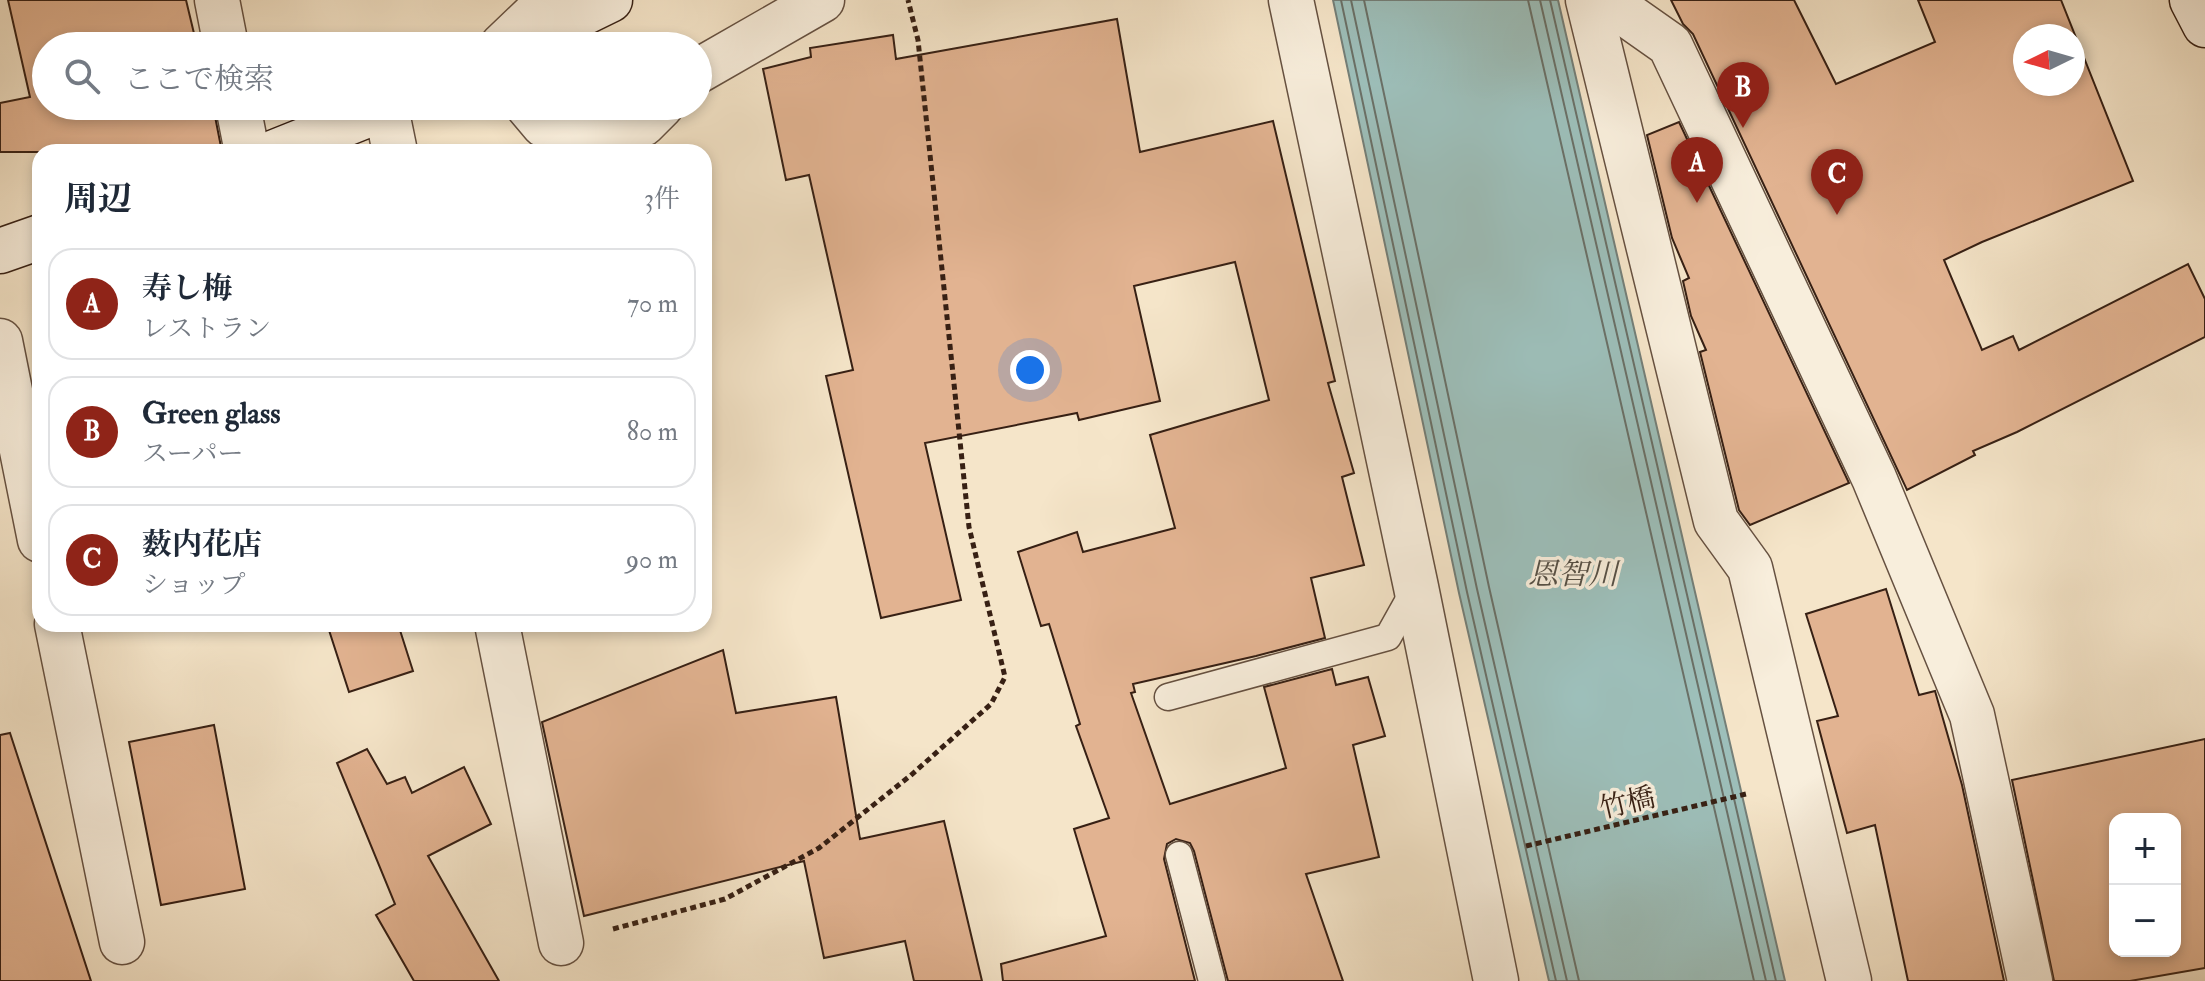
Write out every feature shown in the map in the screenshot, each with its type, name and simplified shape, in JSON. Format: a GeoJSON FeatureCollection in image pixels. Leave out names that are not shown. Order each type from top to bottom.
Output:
{"type":"FeatureCollection","features":[{"type":"Feature","properties":{"kind":"street"},"geometry":{"type":"LineString","coordinates":[[217,0],[223,32]]}},
{"type":"Feature","properties":{"kind":"street"},"geometry":{"type":"LineString","coordinates":[[517,32],[550,0]]}},
{"type":"Feature","properties":{"kind":"street"},"geometry":{"type":"LineString","coordinates":[[545,32],[610,0]]}},
{"type":"Feature","properties":{"kind":"street"},"geometry":{"type":"LineString","coordinates":[[712,63],[822,0]]}},
{"type":"Feature","properties":{"kind":"street"},"geometry":{"type":"LineString","coordinates":[[1291,0],[1496,981]]}},
{"type":"Feature","properties":{"kind":"street"},"geometry":{"type":"LineString","coordinates":[[1588,0],[1716,521],[1750,568],[1849,981]]}},
{"type":"Feature","properties":{"kind":"street"},"geometry":{"type":"LineString","coordinates":[[1606,0],[1670,45],[1874,478],[1972,715],[2030,981]]}},
{"type":"Feature","properties":{"kind":"street"},"geometry":{"type":"LineString","coordinates":[[2192,0],[2205,25]]}},
{"type":"Feature","properties":{"kind":"street"},"geometry":{"type":"LineString","coordinates":[[241,120],[245,144]]}},
{"type":"Feature","properties":{"kind":"street"},"geometry":{"type":"LineString","coordinates":[[295,144],[355,120]]}},
{"type":"Feature","properties":{"kind":"street"},"geometry":{"type":"LineString","coordinates":[[390,120],[394,144]]}},
{"type":"Feature","properties":{"kind":"street"},"geometry":{"type":"LineString","coordinates":[[540,120],[544,125],[592,142],[647,120]]}},
{"type":"Feature","properties":{"kind":"street"},"geometry":{"type":"LineString","coordinates":[[0,251],[32,240]]}},
{"type":"Feature","properties":{"kind":"street"},"geometry":{"type":"LineString","coordinates":[[0,341],[32,500]]}},
{"type":"Feature","properties":{"kind":"street"},"geometry":{"type":"LineString","coordinates":[[59,632],[122,942]]}},
{"type":"Feature","properties":{"kind":"street"},"geometry":{"type":"LineString","coordinates":[[499,632],[561,943]]}},
{"type":"Feature","properties":{"kind":"lane"},"geometry":{"type":"LineString","coordinates":[[1168,697],[1388,637],[1416,587]]}},
{"type":"Feature","properties":{"kind":"lane"},"geometry":{"type":"LineString","coordinates":[[1179,855],[1212,981]]}},
{"type":"Feature","properties":{"kind":"path"},"geometry":{"type":"LineString","coordinates":[[561,943],[725,899],[819,848],[910,776],[991,704],[1005,677],[969,527],[918,40],[908,0]]}},
{"type":"Feature","properties":{"kind":"path","name":"竹橋"},"geometry":{"type":"LineString","coordinates":[[1513,849],[1750,793]]}},
{"type":"Feature","properties":{"kind":"water","name":"恩智川"},"geometry":{"type":"Polygon","coordinates":[[[1333,0],[1558,0],[1785,981],[1549,981],[1459,593],[1333,0]]]}},
{"type":"Feature","properties":{"kind":"building"},"geometry":{"type":"Polygon","coordinates":[[[8,0],[186,0],[194,32],[32,32],[32,120],[216,120],[220,144],[32,144],[32,152],[0,152],[0,103],[30,97],[8,0]]]}},
{"type":"Feature","properties":{"kind":"building"},"geometry":{"type":"Polygon","coordinates":[[[1671,0],[1794,0],[1836,84],[1935,42],[1918,0],[2061,0],[2071,24],[2013,24],[2013,96],[2085,96],[2085,60],[2133,181],[1944,260],[1982,350],[2013,336],[2019,350],[2188,264],[2205,299],[2205,337],[1973,451],[1975,455],[1907,490],[1693,34],[1683,24],[1671,0]]]}},
{"type":"Feature","properties":{"kind":"building"},"geometry":{"type":"Polygon","coordinates":[[[1117,19],[1140,152],[1273,121],[1335,381],[1328,383],[1354,473],[1342,477],[1364,565],[1311,578],[1325,638],[1133,684],[1135,692],[1131,693],[1170,804],[1286,768],[1264,687],[1332,669],[1336,685],[1368,677],[1385,736],[1353,745],[1379,857],[1306,874],[1343,981],[1228,981],[1194,851],[1190,843],[1176,839],[1167,844],[1164,859],[1195,981],[1003,981],[1001,964],[1106,936],[1074,829],[1109,818],[1076,726],[1080,724],[1049,624],[1041,626],[1018,552],[1077,532],[1083,552],[1175,528],[1150,435],[1269,400],[1235,262],[1134,286],[1160,401],[1079,420],[1077,413],[925,443],[961,600],[881,618],[826,376],[853,370],[809,175],[786,180],[763,69],[811,57],[810,48],[893,35],[896,59],[1117,19]]]}},
{"type":"Feature","properties":{"kind":"building"},"geometry":{"type":"Polygon","coordinates":[[[1679,122],[1849,483],[1750,525],[1739,510],[1700,352],[1706,350],[1691,316],[1683,281],[1689,278],[1672,238],[1647,135],[1679,122]]]}},
{"type":"Feature","properties":{"kind":"building"},"geometry":{"type":"Polygon","coordinates":[[[1886,589],[1919,695],[1935,691],[1962,785],[2004,981],[1908,981],[1875,825],[1847,833],[1817,721],[1838,716],[1806,614],[1886,589]]]}},
{"type":"Feature","properties":{"kind":"building"},"geometry":{"type":"Polygon","coordinates":[[[330,632],[401,632],[413,671],[349,692],[330,632]]]}},
{"type":"Feature","properties":{"kind":"building"},"geometry":{"type":"Polygon","coordinates":[[[723,650],[736,713],[836,697],[860,839],[944,821],[982,981],[914,981],[905,941],[824,958],[804,861],[584,916],[542,722],[723,650]]]}},
{"type":"Feature","properties":{"kind":"building"},"geometry":{"type":"Polygon","coordinates":[[[214,725],[245,889],[161,905],[129,742],[214,725]]]}},
{"type":"Feature","properties":{"kind":"building"},"geometry":{"type":"Polygon","coordinates":[[[10,733],[91,981],[0,981],[0,735],[10,733]]]}},
{"type":"Feature","properties":{"kind":"building"},"geometry":{"type":"Polygon","coordinates":[[[2205,739],[2205,968],[2130,981],[2054,981],[2012,780],[2205,739]]]}},
{"type":"Feature","properties":{"kind":"building"},"geometry":{"type":"Polygon","coordinates":[[[367,749],[387,784],[405,777],[412,793],[464,767],[491,824],[428,856],[499,981],[414,981],[376,915],[395,904],[337,763],[367,749]]]}},
{"type":"Feature","properties":{"kind":"place","name":"Green glass"},"geometry":{"type":"Point","coordinates":[1743,128]}},
{"type":"Feature","properties":{"kind":"place","name":"寿し梅"},"geometry":{"type":"Point","coordinates":[1697,203]}},
{"type":"Feature","properties":{"kind":"place","name":"薮内花店"},"geometry":{"type":"Point","coordinates":[1837,215]}}]}
